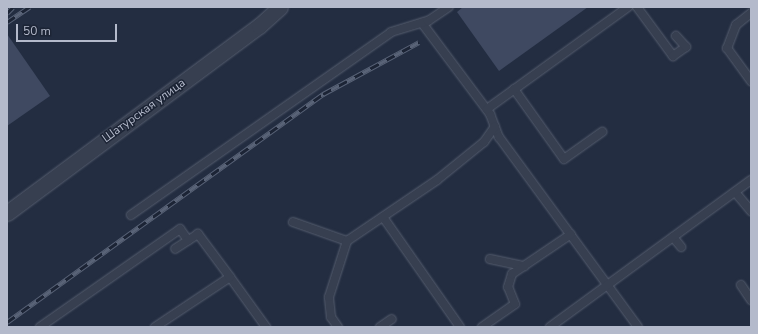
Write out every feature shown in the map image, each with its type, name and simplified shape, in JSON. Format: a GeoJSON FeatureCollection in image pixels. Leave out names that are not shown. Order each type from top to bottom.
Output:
{"type":"FeatureCollection","features":[{"type":"Feature","properties":{"kind":"street","name":"Шатурская улица"},"geometry":{"type":"LineString","coordinates":[[7,213],[259,26],[280,7]]}},
{"type":"Feature","properties":{"kind":"lane"},"geometry":{"type":"LineString","coordinates":[[130,215],[391,32],[422,23],[449,7]]}},
{"type":"Feature","properties":{"kind":"lane"},"geometry":{"type":"LineString","coordinates":[[486,109],[628,7]]}},
{"type":"Feature","properties":{"kind":"lane"},"geometry":{"type":"LineString","coordinates":[[637,7],[674,56],[686,47],[676,36]]}},
{"type":"Feature","properties":{"kind":"lane"},"geometry":{"type":"LineString","coordinates":[[751,13],[736,25],[727,48],[751,81]]}},
{"type":"Feature","properties":{"kind":"lane"},"geometry":{"type":"LineString","coordinates":[[422,23],[486,109],[495,126],[638,327]]}},
{"type":"Feature","properties":{"kind":"lane"},"geometry":{"type":"LineString","coordinates":[[514,89],[564,159],[602,132]]}},
{"type":"Feature","properties":{"kind":"lane"},"geometry":{"type":"LineString","coordinates":[[338,327],[331,317],[329,297],[347,241],[383,217],[484,142],[495,126]]}},
{"type":"Feature","properties":{"kind":"lane"},"geometry":{"type":"LineString","coordinates":[[550,327],[751,180]]}},
{"type":"Feature","properties":{"kind":"lane"},"geometry":{"type":"LineString","coordinates":[[739,189],[751,191]]}},
{"type":"Feature","properties":{"kind":"lane"},"geometry":{"type":"LineString","coordinates":[[739,189],[751,211]]}},
{"type":"Feature","properties":{"kind":"lane"},"geometry":{"type":"LineString","coordinates":[[383,217],[460,327]]}},
{"type":"Feature","properties":{"kind":"lane"},"geometry":{"type":"LineString","coordinates":[[293,222],[347,241]]}},
{"type":"Feature","properties":{"kind":"lane"},"geometry":{"type":"LineString","coordinates":[[40,327],[180,229],[188,240]]}},
{"type":"Feature","properties":{"kind":"lane"},"geometry":{"type":"LineString","coordinates":[[175,249],[198,234],[266,327]]}},
{"type":"Feature","properties":{"kind":"lane"},"geometry":{"type":"LineString","coordinates":[[482,327],[515,304],[508,287],[512,274],[571,234]]}},
{"type":"Feature","properties":{"kind":"lane"},"geometry":{"type":"LineString","coordinates":[[673,237],[681,247]]}},
{"type":"Feature","properties":{"kind":"lane"},"geometry":{"type":"LineString","coordinates":[[490,260],[524,266]]}},
{"type":"Feature","properties":{"kind":"lane"},"geometry":{"type":"LineString","coordinates":[[155,327],[230,277]]}},
{"type":"Feature","properties":{"kind":"lane"},"geometry":{"type":"LineString","coordinates":[[741,285],[751,300]]}},
{"type":"Feature","properties":{"kind":"lane"},"geometry":{"type":"LineString","coordinates":[[380,327],[392,319]]}},
{"type":"Feature","properties":{"kind":"building"},"geometry":{"type":"Polygon","coordinates":[[[463,7],[588,7],[499,71],[457,12],[463,7]]]}},
{"type":"Feature","properties":{"kind":"building"},"geometry":{"type":"Polygon","coordinates":[[[7,34],[50,96],[7,126],[7,34]]]}},
{"type":"Feature","properties":{"kind":"railway"},"geometry":{"type":"LineString","coordinates":[[7,13],[13,7]]}},
{"type":"Feature","properties":{"kind":"railway"},"geometry":{"type":"LineString","coordinates":[[7,22],[29,7]]}},
{"type":"Feature","properties":{"kind":"railway"},"geometry":{"type":"LineString","coordinates":[[7,322],[323,94],[419,42]]}}]}
